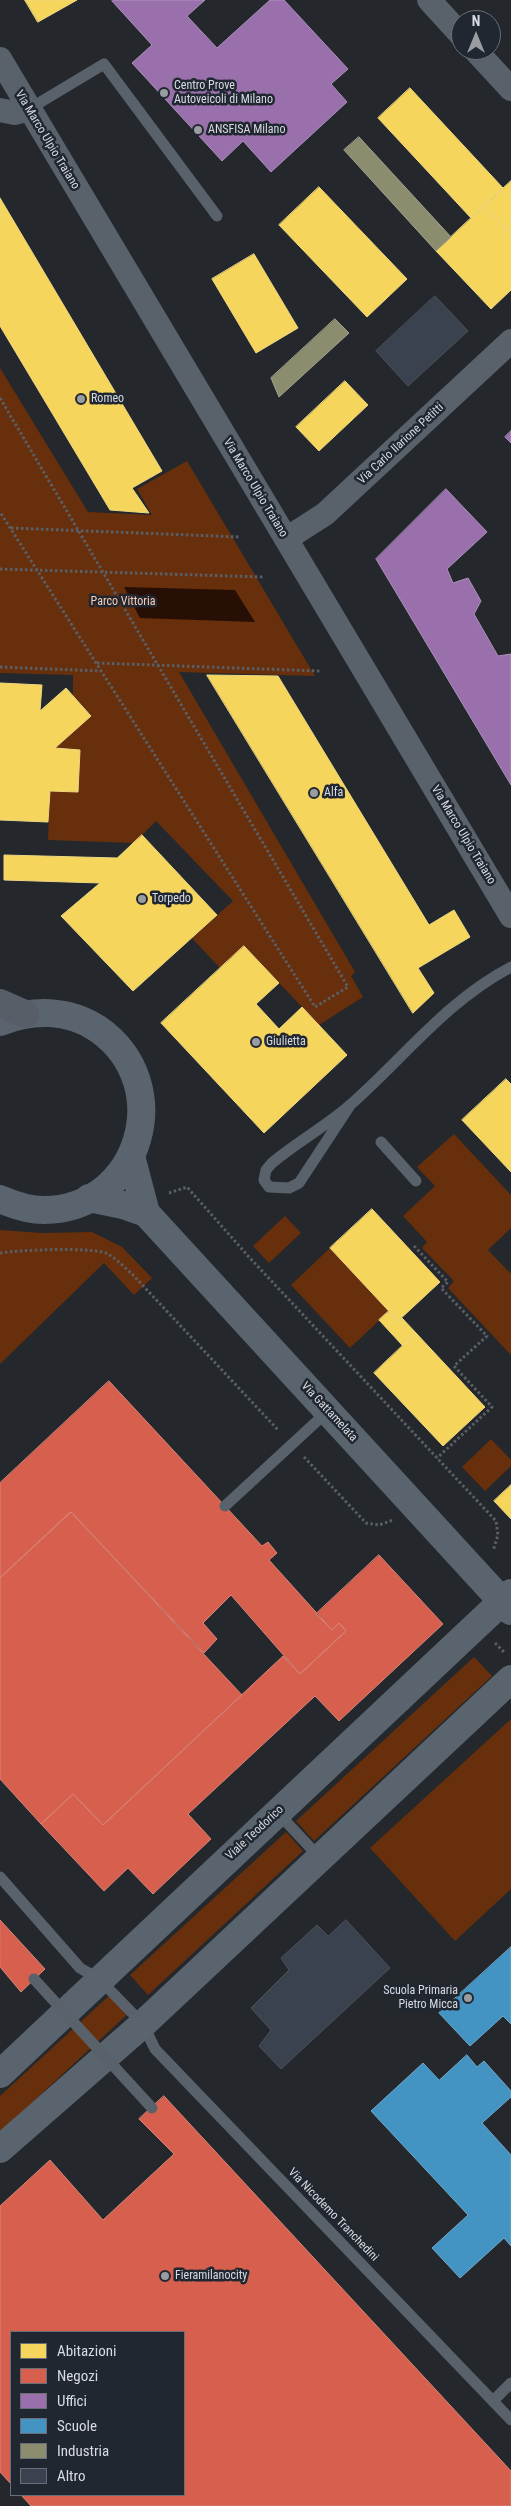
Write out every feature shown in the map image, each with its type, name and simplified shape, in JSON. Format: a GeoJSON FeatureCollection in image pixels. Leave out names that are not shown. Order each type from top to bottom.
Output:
{"type":"FeatureCollection","features":[{"type":"Feature","properties":{"kind":"highway"},"geometry":{"type":"LineString","coordinates":[[0,1002],[12,1018]]}},
{"type":"Feature","properties":{"kind":"street"},"geometry":{"type":"LineString","coordinates":[[429,0],[451,24]]}},
{"type":"Feature","properties":{"kind":"street","name":"Via Marco Ulpio Traiano"},"geometry":{"type":"LineString","coordinates":[[0,59],[511,916]]}},
{"type":"Feature","properties":{"kind":"street"},"geometry":{"type":"LineString","coordinates":[[484,60],[511,89]]}},
{"type":"Feature","properties":{"kind":"street"},"geometry":{"type":"LineString","coordinates":[[0,110],[15,113],[29,109]]}},
{"type":"Feature","properties":{"kind":"street","name":"Via Carlo Ilarione Petitti"},"geometry":{"type":"LineString","coordinates":[[286,539],[325,514],[511,341]]}},
{"type":"Feature","properties":{"kind":"street"},"geometry":{"type":"LineString","coordinates":[[7,1205],[44,1210],[68,1206],[89,1198],[114,1181],[132,1156],[142,1126],[142,1095],[132,1065],[113,1040],[87,1022],[57,1013],[12,1018]]}},
{"type":"Feature","properties":{"kind":"street","name":"Via Gattamelata"},"geometry":{"type":"LineString","coordinates":[[132,1156],[146,1214]]}},
{"type":"Feature","properties":{"kind":"street","name":"Via Gattamelata"},"geometry":{"type":"LineString","coordinates":[[89,1198],[123,1205],[146,1214],[328,1411],[508,1601]]}},
{"type":"Feature","properties":{"kind":"street","name":"Viale Teodorico"},"geometry":{"type":"LineString","coordinates":[[0,2074],[277,1812],[508,1601]]}},
{"type":"Feature","properties":{"kind":"street"},"geometry":{"type":"LineString","coordinates":[[0,2149],[143,2024],[511,1679]]}},
{"type":"Feature","properties":{"kind":"lane"},"geometry":{"type":"LineString","coordinates":[[29,109],[104,64],[217,216]]}},
{"type":"Feature","properties":{"kind":"lane"},"geometry":{"type":"LineString","coordinates":[[349,1106],[299,1183],[289,1188],[269,1187],[264,1180],[266,1170],[272,1163],[349,1106],[444,1013],[492,977],[511,967]]}},
{"type":"Feature","properties":{"kind":"lane"},"geometry":{"type":"LineString","coordinates":[[381,1142],[416,1181]]}},
{"type":"Feature","properties":{"kind":"lane"},"geometry":{"type":"LineString","coordinates":[[226,1506],[328,1411]]}},
{"type":"Feature","properties":{"kind":"lane"},"geometry":{"type":"LineString","coordinates":[[277,1812],[320,1858]]}},
{"type":"Feature","properties":{"kind":"lane","name":"Via Nicodemo Tranchedini"},"geometry":{"type":"LineString","coordinates":[[0,1877],[80,1968],[99,1979],[143,2024],[156,2049],[511,2420]]}},
{"type":"Feature","properties":{"kind":"lane"},"geometry":{"type":"LineString","coordinates":[[34,1979],[152,2108]]}},
{"type":"Feature","properties":{"kind":"lane"},"geometry":{"type":"LineString","coordinates":[[493,2401],[511,2383]]}},
{"type":"Feature","properties":{"kind":"path"},"geometry":{"type":"LineString","coordinates":[[0,398],[348,987],[315,1006],[0,512]]}},
{"type":"Feature","properties":{"kind":"path"},"geometry":{"type":"LineString","coordinates":[[10,528],[240,537]]}},
{"type":"Feature","properties":{"kind":"path"},"geometry":{"type":"LineString","coordinates":[[0,569],[264,577]]}},
{"type":"Feature","properties":{"kind":"path"},"geometry":{"type":"LineString","coordinates":[[96,663],[320,671]]}},
{"type":"Feature","properties":{"kind":"path"},"geometry":{"type":"LineString","coordinates":[[0,667],[101,671]]}},
{"type":"Feature","properties":{"kind":"path"},"geometry":{"type":"LineString","coordinates":[[170,1192],[187,1187],[249,1257],[496,1521]]}},
{"type":"Feature","properties":{"kind":"path"},"geometry":{"type":"LineString","coordinates":[[414,1246],[448,1282],[441,1288],[487,1336],[454,1366],[492,1407],[437,1458]]}},
{"type":"Feature","properties":{"kind":"path"},"geometry":{"type":"LineString","coordinates":[[0,1253],[87,1250],[105,1253],[111,1257],[133,1275],[366,1523]]}},
{"type":"Feature","properties":{"kind":"path"},"geometry":{"type":"LineString","coordinates":[[491,1638],[511,1659]]}},
{"type":"Feature","properties":{"kind":"green space","name":"Parco Vittoria"},"geometry":{"type":"Polygon","coordinates":[[[0,368],[88,512],[152,515],[137,489],[187,461],[315,676],[179,672],[355,972],[351,976],[363,997],[319,1025],[244,946],[220,968],[192,938],[233,901],[156,821],[134,843],[48,840],[50,791],[78,791],[80,750],[55,748],[91,715],[73,695],[73,675],[0,673],[0,368]]]}},
{"type":"Feature","properties":{"kind":"green space"},"geometry":{"type":"Polygon","coordinates":[[[454,1134],[511,1195],[511,1228],[488,1250],[511,1274],[511,1355],[448,1288],[454,1281],[422,1248],[427,1242],[403,1216],[435,1186],[417,1167],[454,1134]]]}},
{"type":"Feature","properties":{"kind":"green space"},"geometry":{"type":"Polygon","coordinates":[[[285,1216],[301,1233],[269,1263],[253,1246],[285,1216]]]}},
{"type":"Feature","properties":{"kind":"green space"},"geometry":{"type":"Polygon","coordinates":[[[0,1230],[42,1233],[92,1232],[122,1247],[152,1278],[134,1295],[104,1263],[0,1364],[0,1230]]]}},
{"type":"Feature","properties":{"kind":"green space"},"geometry":{"type":"Polygon","coordinates":[[[330,1248],[389,1311],[350,1348],[291,1285],[330,1248]]]}},
{"type":"Feature","properties":{"kind":"green space"},"geometry":{"type":"Polygon","coordinates":[[[491,1439],[511,1460],[511,1466],[485,1491],[462,1467],[491,1439]]]}},
{"type":"Feature","properties":{"kind":"green space"},"geometry":{"type":"Polygon","coordinates":[[[474,1657],[492,1676],[314,1841],[296,1821],[474,1657]]]}},
{"type":"Feature","properties":{"kind":"green space"},"geometry":{"type":"Polygon","coordinates":[[[511,1719],[511,1889],[455,1941],[370,1848],[511,1719]]]}},
{"type":"Feature","properties":{"kind":"green space"},"geometry":{"type":"Polygon","coordinates":[[[286,1832],[303,1851],[148,1995],[130,1975],[286,1832]]]}},
{"type":"Feature","properties":{"kind":"green space"},"geometry":{"type":"Polygon","coordinates":[[[113,1992],[131,2011],[0,2132],[0,2096],[113,1992]]]}},
{"type":"Feature","properties":{"kind":"shaded area"},"geometry":{"type":"Polygon","coordinates":[[[124,587],[235,590],[255,622],[140,618],[124,587]]]}},
{"type":"Feature","properties":{"kind":"building: Abitazioni"},"geometry":{"type":"Polygon","coordinates":[[[25,0],[77,0],[38,22],[25,0]]]}},
{"type":"Feature","properties":{"kind":"building: Abitazioni"},"geometry":{"type":"Polygon","coordinates":[[[410,88],[503,188],[471,218],[378,118],[410,88]]]}},
{"type":"Feature","properties":{"kind":"building: Abitazioni"},"geometry":{"type":"Polygon","coordinates":[[[511,181],[511,235],[484,206],[511,181]]]}},
{"type":"Feature","properties":{"kind":"building: Abitazioni"},"geometry":{"type":"Polygon","coordinates":[[[319,187],[407,279],[367,317],[279,225],[319,187]]]}},
{"type":"Feature","properties":{"kind":"building: Abitazioni","name":"Romeo"},"geometry":{"type":"Polygon","coordinates":[[[0,198],[162,471],[132,488],[149,513],[110,510],[0,326],[0,198]]]}},
{"type":"Feature","properties":{"kind":"building: Abitazioni"},"geometry":{"type":"Polygon","coordinates":[[[484,206],[511,235],[511,290],[491,309],[436,251],[484,206]]]}},
{"type":"Feature","properties":{"kind":"building: Abitazioni"},"geometry":{"type":"Polygon","coordinates":[[[254,254],[298,328],[256,353],[212,279],[254,254]]]}},
{"type":"Feature","properties":{"kind":"building: Abitazioni"},"geometry":{"type":"Polygon","coordinates":[[[345,381],[368,405],[319,451],[296,427],[345,381]]]}},
{"type":"Feature","properties":{"kind":"building: Abitazioni","name":"Alfa"},"geometry":{"type":"Polygon","coordinates":[[[207,675],[278,676],[429,925],[454,910],[470,937],[418,968],[434,993],[413,1013],[207,675]]]}},
{"type":"Feature","properties":{"kind":"building: Abitazioni"},"geometry":{"type":"Polygon","coordinates":[[[0,683],[42,685],[40,711],[66,688],[91,716],[55,748],[80,750],[78,792],[50,791],[48,822],[0,820],[0,683]]]}},
{"type":"Feature","properties":{"kind":"building: Abitazioni","name":"Torpedo"},"geometry":{"type":"Polygon","coordinates":[[[142,835],[217,915],[133,991],[61,916],[100,883],[4,880],[4,855],[117,858],[142,835]]]}},
{"type":"Feature","properties":{"kind":"building: Abitazioni","name":"Giulietta"},"geometry":{"type":"Polygon","coordinates":[[[244,946],[279,983],[256,1004],[279,1029],[302,1007],[347,1055],[264,1133],[161,1023],[244,946]]]}},
{"type":"Feature","properties":{"kind":"building: Abitazioni"},"geometry":{"type":"Polygon","coordinates":[[[506,1079],[511,1084],[511,1172],[462,1120],[506,1079]]]}},
{"type":"Feature","properties":{"kind":"building: Abitazioni"},"geometry":{"type":"Polygon","coordinates":[[[372,1209],[440,1282],[398,1321],[330,1248],[372,1209]]]}},
{"type":"Feature","properties":{"kind":"building: Abitazioni"},"geometry":{"type":"Polygon","coordinates":[[[389,1311],[398,1321],[402,1318],[416,1333],[403,1346],[379,1320],[389,1311]]]}},
{"type":"Feature","properties":{"kind":"building: Abitazioni"},"geometry":{"type":"Polygon","coordinates":[[[416,1333],[485,1407],[443,1446],[374,1373],[416,1333]]]}},
{"type":"Feature","properties":{"kind":"building: Abitazioni"},"geometry":{"type":"Polygon","coordinates":[[[511,1485],[511,1519],[494,1501],[511,1485]]]}},
{"type":"Feature","properties":{"kind":"building: Negozi"},"geometry":{"type":"Polygon","coordinates":[[[109,1381],[262,1546],[268,1542],[277,1553],[269,1560],[332,1630],[339,1623],[346,1631],[300,1674],[231,1595],[203,1623],[217,1639],[204,1653],[71,1512],[0,1578],[0,1483],[109,1381]]]}},
{"type":"Feature","properties":{"kind":"building: Negozi"},"geometry":{"type":"Polygon","coordinates":[[[71,1512],[242,1695],[103,1825],[73,1794],[41,1824],[0,1779],[0,1578],[71,1512]]]}},
{"type":"Feature","properties":{"kind":"building: Negozi"},"geometry":{"type":"Polygon","coordinates":[[[379,1555],[443,1624],[339,1721],[315,1696],[188,1814],[211,1839],[153,1894],[128,1868],[104,1891],[41,1824],[73,1794],[103,1825],[283,1656],[300,1674],[346,1631],[339,1623],[332,1630],[316,1614],[379,1555]]]}},
{"type":"Feature","properties":{"kind":"building: Negozi"},"geometry":{"type":"Polygon","coordinates":[[[0,1920],[45,1969],[21,1992],[0,1967],[0,1920]]]}},
{"type":"Feature","properties":{"kind":"building: Negozi","name":"Fieramilanocity"},"geometry":{"type":"Polygon","coordinates":[[[164,2096],[511,2471],[511,2506],[31,2506],[22,2496],[185,2496],[185,2331],[10,2331],[10,2483],[0,2472],[0,2206],[50,2160],[103,2220],[174,2154],[139,2119],[164,2096]]]}},
{"type":"Feature","properties":{"kind":"building: Uffici"},"geometry":{"type":"Polygon","coordinates":[[[113,0],[205,0],[187,16],[217,48],[270,0],[284,0],[348,69],[331,84],[347,102],[271,172],[243,141],[222,161],[132,63],[152,45],[113,0]]]}},
{"type":"Feature","properties":{"kind":"building: Uffici"},"geometry":{"type":"Polygon","coordinates":[[[511,431],[511,443],[505,437],[511,431]]]}},
{"type":"Feature","properties":{"kind":"building: Uffici"},"geometry":{"type":"Polygon","coordinates":[[[446,489],[487,532],[447,569],[453,583],[468,578],[481,601],[474,614],[498,656],[511,654],[511,785],[376,559],[446,489]]]}},
{"type":"Feature","properties":{"kind":"building: Scuole"},"geometry":{"type":"Polygon","coordinates":[[[511,1947],[511,2024],[503,2016],[470,2046],[439,2013],[511,1947]]]}},
{"type":"Feature","properties":{"kind":"building: Scuole"},"geometry":{"type":"Polygon","coordinates":[[[467,2055],[477,2067],[484,2061],[511,2091],[511,2097],[482,2123],[511,2155],[511,2246],[504,2238],[460,2278],[432,2248],[468,2215],[371,2111],[423,2063],[439,2080],[467,2055]]]}},
{"type":"Feature","properties":{"kind":"building: Industria"},"geometry":{"type":"Polygon","coordinates":[[[359,137],[451,237],[436,251],[344,150],[359,137]]]}},
{"type":"Feature","properties":{"kind":"building: Industria"},"geometry":{"type":"Polygon","coordinates":[[[335,319],[349,333],[279,397],[271,378],[335,319]]]}},
{"type":"Feature","properties":{"kind":"building: Altro"},"geometry":{"type":"Polygon","coordinates":[[[435,296],[468,331],[408,386],[376,351],[435,296]]]}},
{"type":"Feature","properties":{"kind":"building: Altro"},"geometry":{"type":"Polygon","coordinates":[[[346,1920],[390,1968],[281,2069],[259,2046],[271,2030],[251,2008],[289,1970],[281,1958],[317,1925],[328,1936],[346,1920]]]}},
{"type":"Feature","properties":{"kind":"place","name":"Centro Prove Autoveicoli di Milano"},"geometry":{"type":"Point","coordinates":[164,93]}},
{"type":"Feature","properties":{"kind":"place","name":"ANSFISA Milano"},"geometry":{"type":"Point","coordinates":[198,130]}},
{"type":"Feature","properties":{"kind":"place","name":"Romeo"},"geometry":{"type":"Point","coordinates":[81,399]}},
{"type":"Feature","properties":{"kind":"place","name":"Alfa"},"geometry":{"type":"Point","coordinates":[314,793]}},
{"type":"Feature","properties":{"kind":"place","name":"Torpedo"},"geometry":{"type":"Point","coordinates":[142,899]}},
{"type":"Feature","properties":{"kind":"place","name":"Giulietta"},"geometry":{"type":"Point","coordinates":[256,1042]}},
{"type":"Feature","properties":{"kind":"place","name":"Scuola Primaria Pietro Micca"},"geometry":{"type":"Point","coordinates":[468,1998]}},
{"type":"Feature","properties":{"kind":"place","name":"Fieramilanocity"},"geometry":{"type":"Point","coordinates":[165,2276]}}]}
